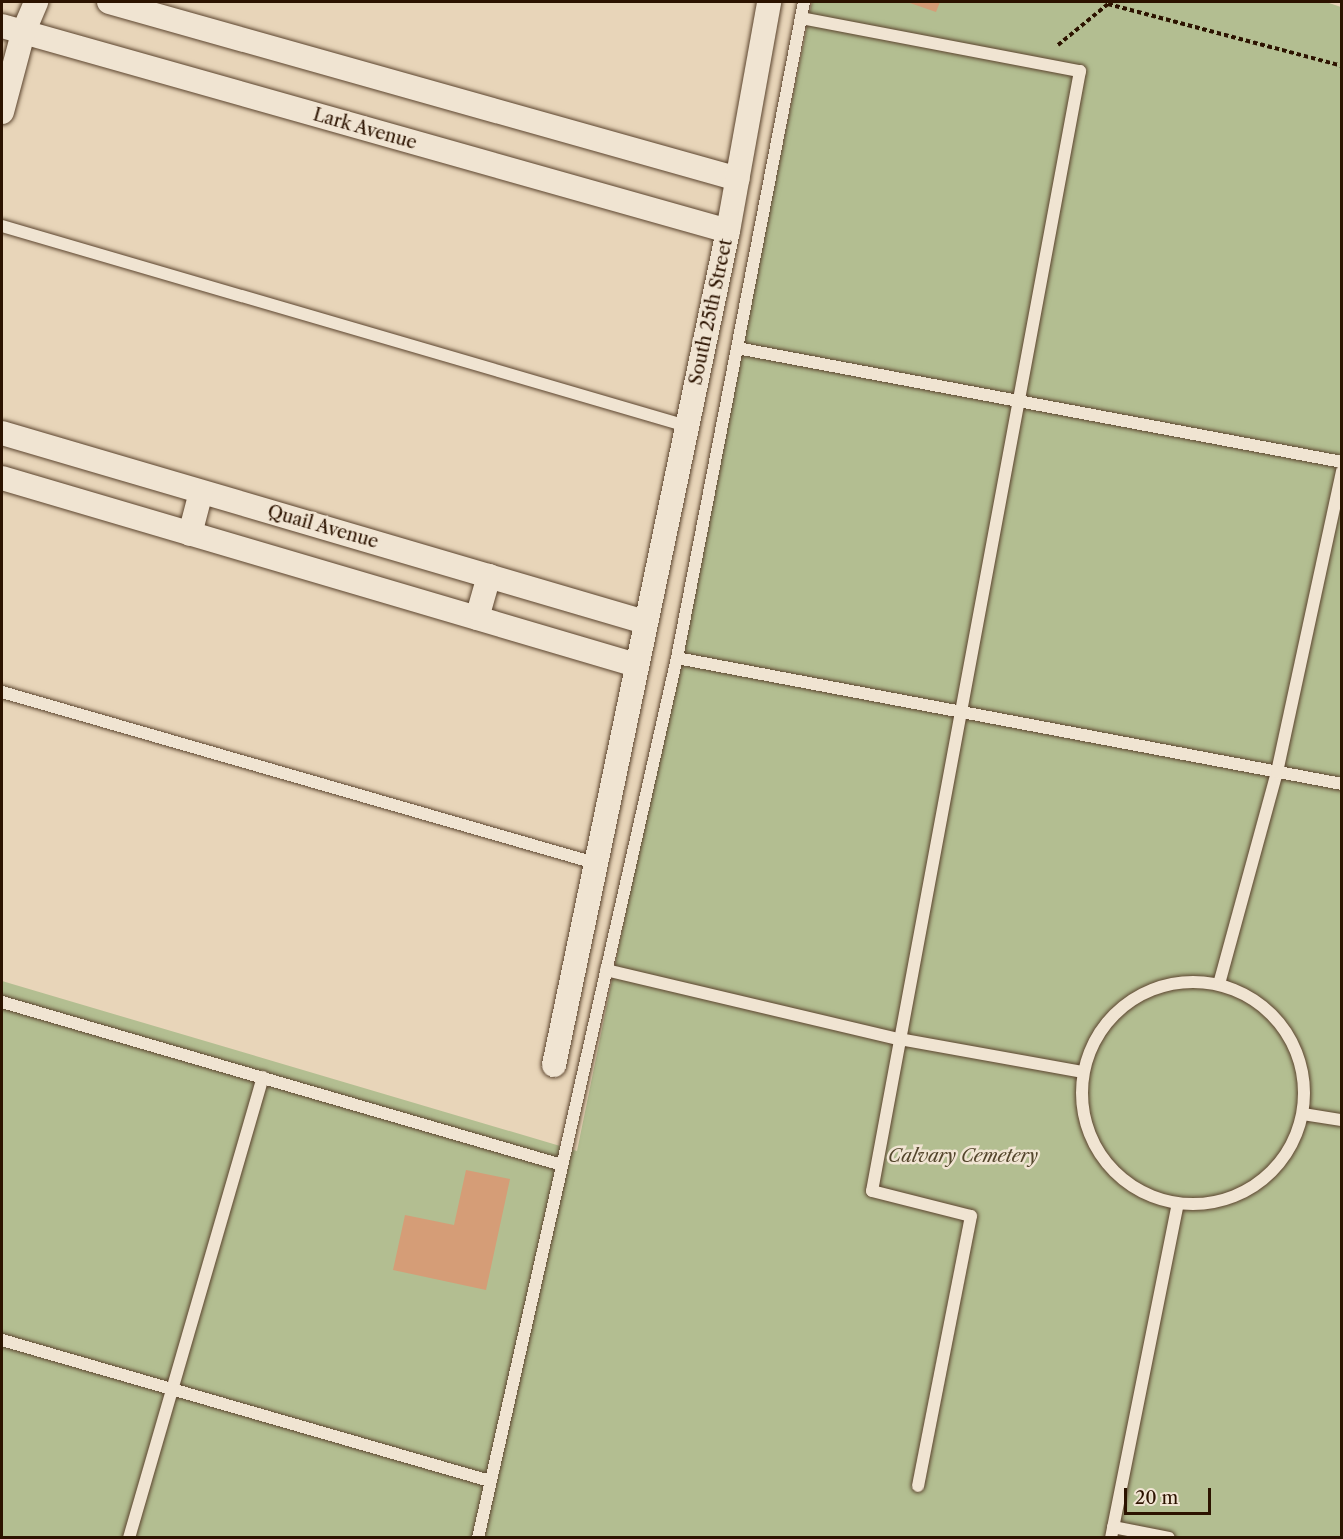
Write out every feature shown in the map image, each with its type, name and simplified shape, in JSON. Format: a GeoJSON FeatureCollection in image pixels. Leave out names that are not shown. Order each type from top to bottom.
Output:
{"type":"FeatureCollection","features":[{"type":"Feature","properties":{"kind":"street"},"geometry":{"type":"LineString","coordinates":[[2,112],[12,29],[36,2]]}},
{"type":"Feature","properties":{"kind":"street"},"geometry":{"type":"LineString","coordinates":[[109,2],[738,179]]}},
{"type":"Feature","properties":{"kind":"street","name":"South 25th Street"},"geometry":{"type":"LineString","coordinates":[[554,1065],[728,231],[769,2]]}},
{"type":"Feature","properties":{"kind":"street","name":"Lark Avenue"},"geometry":{"type":"LineString","coordinates":[[12,29],[728,231]]}},
{"type":"Feature","properties":{"kind":"street","name":"Quail Avenue"},"geometry":{"type":"LineString","coordinates":[[2,433],[645,622]]}},
{"type":"Feature","properties":{"kind":"street"},"geometry":{"type":"LineString","coordinates":[[2,478],[636,664]]}},
{"type":"Feature","properties":{"kind":"street"},"geometry":{"type":"LineString","coordinates":[[190,534],[201,492]]}},
{"type":"Feature","properties":{"kind":"street"},"geometry":{"type":"LineString","coordinates":[[477,618],[489,576]]}},
{"type":"Feature","properties":{"kind":"lane"},"geometry":{"type":"LineString","coordinates":[[478,1538],[677,658],[804,2]]}},
{"type":"Feature","properties":{"kind":"lane"},"geometry":{"type":"LineString","coordinates":[[801,18],[1080,71],[872,1191],[971,1216],[918,1486]]}},
{"type":"Feature","properties":{"kind":"lane"},"geometry":{"type":"LineString","coordinates":[[2,226],[687,426]]}},
{"type":"Feature","properties":{"kind":"lane"},"geometry":{"type":"LineString","coordinates":[[737,348],[1341,462]]}},
{"type":"Feature","properties":{"kind":"lane"},"geometry":{"type":"LineString","coordinates":[[1219,984],[1276,772],[1341,471]]}},
{"type":"Feature","properties":{"kind":"lane"},"geometry":{"type":"LineString","coordinates":[[677,658],[1341,784]]}},
{"type":"Feature","properties":{"kind":"lane"},"geometry":{"type":"LineString","coordinates":[[2,692],[595,863]]}},
{"type":"Feature","properties":{"kind":"lane"},"geometry":{"type":"LineString","coordinates":[[606,970],[900,1040],[1083,1072]]}},
{"type":"Feature","properties":{"kind":"lane"},"geometry":{"type":"LineString","coordinates":[[1168,984],[1219,984],[1262,1005],[1292,1043],[1302,1073],[1303,1114],[1296,1137],[1268,1176],[1226,1200],[1179,1204],[1146,1194],[1111,1169],[1085,1124],[1083,1072],[1090,1047],[1104,1025],[1143,992],[1168,984]]}},
{"type":"Feature","properties":{"kind":"lane"},"geometry":{"type":"LineString","coordinates":[[2,1002],[562,1164]]}},
{"type":"Feature","properties":{"kind":"lane"},"geometry":{"type":"LineString","coordinates":[[129,1538],[263,1077]]}},
{"type":"Feature","properties":{"kind":"lane"},"geometry":{"type":"LineString","coordinates":[[1303,1114],[1341,1120]]}},
{"type":"Feature","properties":{"kind":"lane"},"geometry":{"type":"LineString","coordinates":[[1169,1538],[1112,1532],[1179,1204]]}},
{"type":"Feature","properties":{"kind":"lane"},"geometry":{"type":"LineString","coordinates":[[2,1340],[490,1481]]}},
{"type":"Feature","properties":{"kind":"path"},"geometry":{"type":"LineString","coordinates":[[1037,63],[1108,4],[1341,66]]}},
{"type":"Feature","properties":{"kind":"green space","name":"Calvary Cemetery"},"geometry":{"type":"Polygon","coordinates":[[[812,2],[1326,2],[1341,7],[1341,1537],[2,1537],[2,981],[577,1151],[812,2]]]}},
{"type":"Feature","properties":{"kind":"building"},"geometry":{"type":"Polygon","coordinates":[[[907,2],[940,2],[936,12],[907,2]]]}},
{"type":"Feature","properties":{"kind":"building"},"geometry":{"type":"Polygon","coordinates":[[[466,1170],[510,1179],[486,1290],[393,1270],[405,1215],[454,1225],[466,1170]]]}}]}
